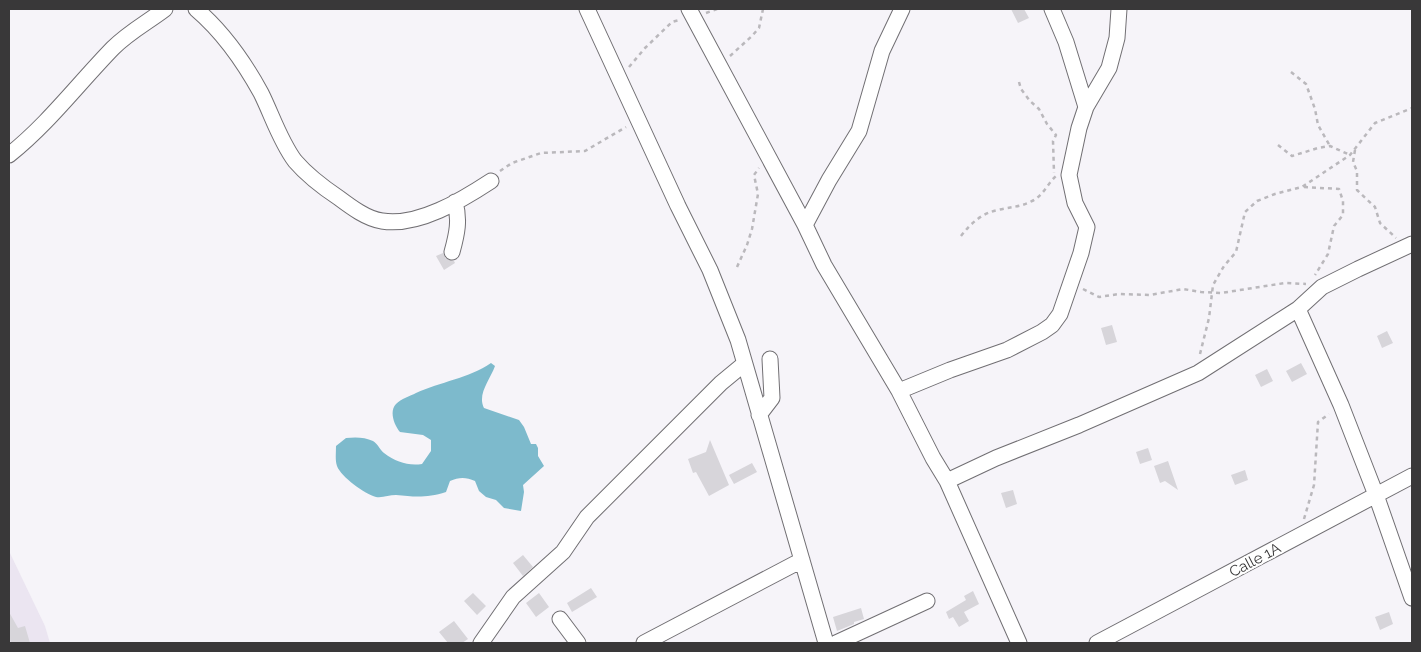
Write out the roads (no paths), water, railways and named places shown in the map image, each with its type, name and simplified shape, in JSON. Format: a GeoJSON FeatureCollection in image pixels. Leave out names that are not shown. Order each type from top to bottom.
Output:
{"type":"FeatureCollection","features":[{"type":"Feature","properties":{"kind":"street"},"geometry":{"type":"LineString","coordinates":[[9,155],[42,126],[129,33],[165,9]]}},
{"type":"Feature","properties":{"kind":"street"},"geometry":{"type":"LineString","coordinates":[[196,9],[223,36],[244,65],[296,161],[331,192],[362,213],[382,221],[416,219],[455,202],[491,181]]}},
{"type":"Feature","properties":{"kind":"street"},"geometry":{"type":"LineString","coordinates":[[586,9],[710,270],[738,340],[826,643]]}},
{"type":"Feature","properties":{"kind":"street"},"geometry":{"type":"LineString","coordinates":[[805,225],[829,180],[859,131],[882,51],[902,9]]}},
{"type":"Feature","properties":{"kind":"street"},"geometry":{"type":"LineString","coordinates":[[1052,9],[1066,42],[1086,107]]}},
{"type":"Feature","properties":{"kind":"street"},"geometry":{"type":"LineString","coordinates":[[899,391],[950,370],[1007,350],[1042,332],[1052,325],[1060,314],[1088,227],[1076,203],[1069,175],[1079,128],[1086,107],[1109,68],[1117,38],[1119,9]]}},
{"type":"Feature","properties":{"kind":"street"},"geometry":{"type":"LineString","coordinates":[[691,13],[805,225],[824,265],[899,391],[933,458],[947,481],[1019,643]]}},
{"type":"Feature","properties":{"kind":"street"},"geometry":{"type":"LineString","coordinates":[[452,252],[459,218],[455,202]]}},
{"type":"Feature","properties":{"kind":"street"},"geometry":{"type":"LineString","coordinates":[[947,481],[996,458],[1079,425],[1198,373],[1298,309],[1316,286],[1407,247]]}},
{"type":"Feature","properties":{"kind":"street"},"geometry":{"type":"LineString","coordinates":[[1298,309],[1341,405],[1376,495],[1412,598]]}},
{"type":"Feature","properties":{"kind":"street"},"geometry":{"type":"LineString","coordinates":[[759,415],[772,398],[770,359]]}},
{"type":"Feature","properties":{"kind":"street"},"geometry":{"type":"LineString","coordinates":[[480,643],[513,597],[563,552],[587,517],[721,383],[744,364]]}},
{"type":"Feature","properties":{"kind":"street","name":"Calle 1A"},"geometry":{"type":"LineString","coordinates":[[1097,643],[1412,476]]}},
{"type":"Feature","properties":{"kind":"street"},"geometry":{"type":"LineString","coordinates":[[644,643],[802,560]]}},
{"type":"Feature","properties":{"kind":"street"},"geometry":{"type":"LineString","coordinates":[[836,643],[927,601]]}},
{"type":"Feature","properties":{"kind":"street"},"geometry":{"type":"LineString","coordinates":[[560,619],[578,643]]}},
{"type":"Feature","properties":{"kind":"water"},"geometry":{"type":"Polygon","coordinates":[[[491,363],[495,366],[483,392],[482,403],[484,408],[519,420],[531,444],[536,444],[538,456],[544,466],[523,485],[524,492],[521,511],[504,508],[496,500],[486,497],[479,491],[475,481],[469,479],[459,478],[450,481],[446,492],[433,495],[376,497],[360,489],[339,470],[336,461],[336,446],[346,438],[356,437],[373,441],[384,453],[393,459],[407,464],[422,464],[431,451],[431,440],[423,435],[400,432],[393,418],[393,410],[396,404],[425,389],[464,376],[491,363]]]}}]}
